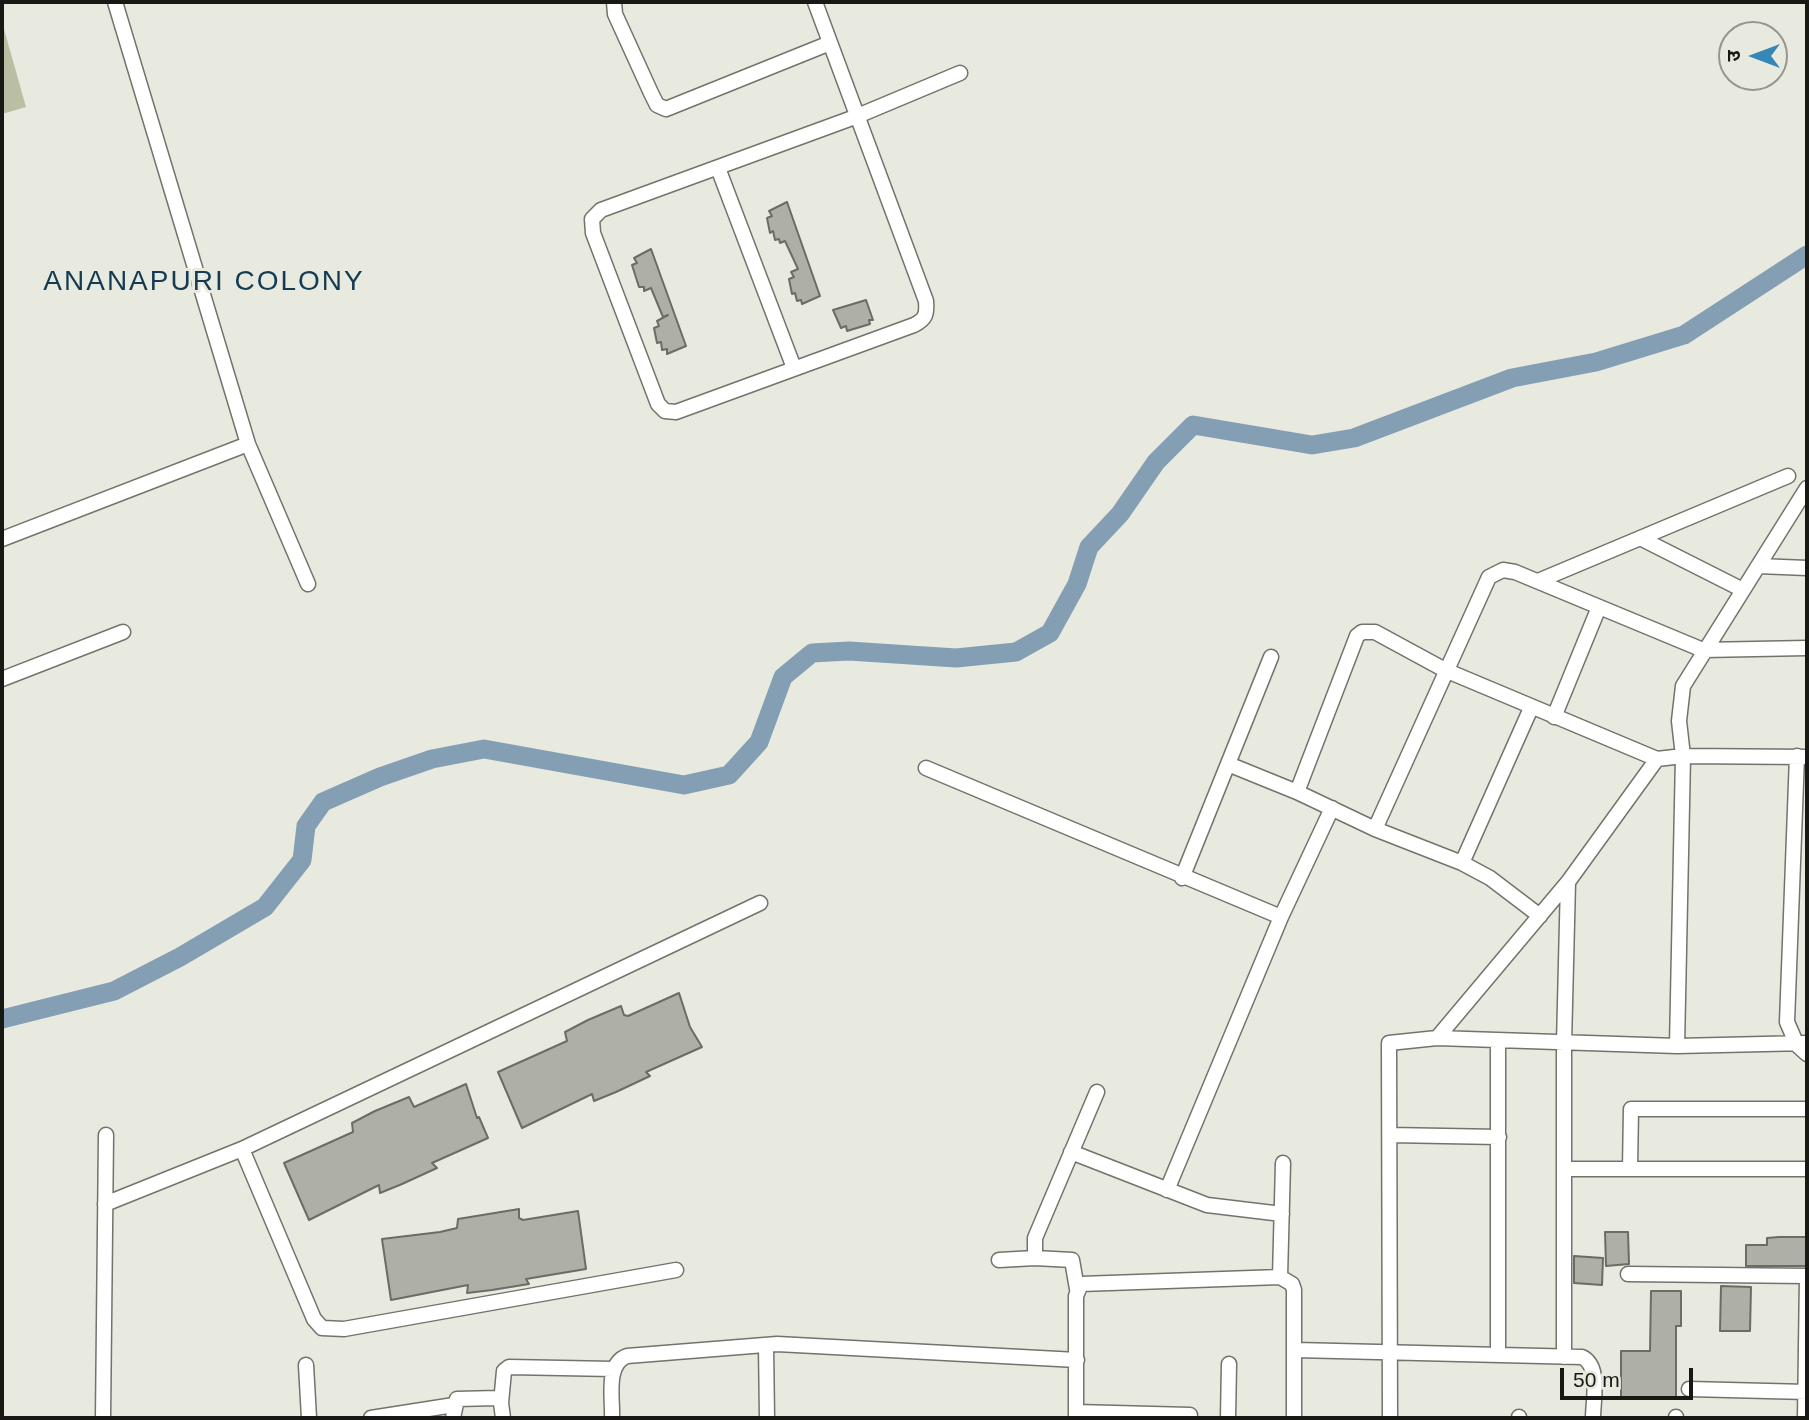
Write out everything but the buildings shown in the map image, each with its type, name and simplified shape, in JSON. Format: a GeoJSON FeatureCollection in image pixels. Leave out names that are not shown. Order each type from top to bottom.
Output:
{"type":"FeatureCollection","features":[{"type":"Feature","properties":{"kind":"street"},"geometry":{"type":"LineString","coordinates":[[116,2],[248,444],[308,583]]}},
{"type":"Feature","properties":{"kind":"street"},"geometry":{"type":"LineString","coordinates":[[614,2],[615,14],[651,93],[657,105],[666,109],[830,43]]}},
{"type":"Feature","properties":{"kind":"street"},"geometry":{"type":"LineString","coordinates":[[815,2],[855,117],[926,302],[926,313],[923,321],[914,326],[676,412],[665,411],[653,392],[593,233],[592,219],[601,210],[855,117],[960,73]]}},
{"type":"Feature","properties":{"kind":"street"},"geometry":{"type":"LineString","coordinates":[[718,168],[794,368]]}},
{"type":"Feature","properties":{"kind":"street"},"geometry":{"type":"LineString","coordinates":[[2,539],[248,444]]}},
{"type":"Feature","properties":{"kind":"street"},"geometry":{"type":"LineString","coordinates":[[1538,581],[1788,476]]}},
{"type":"Feature","properties":{"kind":"street"},"geometry":{"type":"LineString","coordinates":[[1677,1046],[1683,756],[1679,721],[1683,686],[1703,650],[1807,488]]}},
{"type":"Feature","properties":{"kind":"street"},"geometry":{"type":"LineString","coordinates":[[1640,538],[1743,590]]}},
{"type":"Feature","properties":{"kind":"street"},"geometry":{"type":"LineString","coordinates":[[1758,566],[1807,568]]}},
{"type":"Feature","properties":{"kind":"street"},"geometry":{"type":"LineString","coordinates":[[1375,829],[1489,577],[1503,570],[1538,581],[1703,650],[1807,648]]}},
{"type":"Feature","properties":{"kind":"street"},"geometry":{"type":"LineString","coordinates":[[1554,717],[1600,607]]}},
{"type":"Feature","properties":{"kind":"street"},"geometry":{"type":"LineString","coordinates":[[2,679],[122,632]]}},
{"type":"Feature","properties":{"kind":"street"},"geometry":{"type":"LineString","coordinates":[[1297,792],[1357,636],[1362,632],[1375,632],[1445,670],[1657,759],[1683,756],[1802,757],[1787,1022],[1804,1047]]}},
{"type":"Feature","properties":{"kind":"street"},"geometry":{"type":"LineString","coordinates":[[1182,878],[1271,657]]}},
{"type":"Feature","properties":{"kind":"street"},"geometry":{"type":"LineString","coordinates":[[1462,863],[1531,708]]}},
{"type":"Feature","properties":{"kind":"street"},"geometry":{"type":"LineString","coordinates":[[1437,1038],[1568,882],[1657,759]]}},
{"type":"Feature","properties":{"kind":"street"},"geometry":{"type":"LineString","coordinates":[[1228,764],[1297,792],[1375,829],[1462,863],[1490,878],[1540,916]]}},
{"type":"Feature","properties":{"kind":"street"},"geometry":{"type":"LineString","coordinates":[[926,768],[1182,878],[1281,917]]}},
{"type":"Feature","properties":{"kind":"street"},"geometry":{"type":"LineString","coordinates":[[1167,1189],[1281,917],[1332,808]]}},
{"type":"Feature","properties":{"kind":"street"},"geometry":{"type":"LineString","coordinates":[[1564,1357],[1564,1044],[1568,882]]}},
{"type":"Feature","properties":{"kind":"street"},"geometry":{"type":"LineString","coordinates":[[105,1204],[242,1149],[760,903]]}},
{"type":"Feature","properties":{"kind":"street"},"geometry":{"type":"LineString","coordinates":[[1390,1418],[1390,1043],[1437,1038],[1564,1044],[1804,1047]]}},
{"type":"Feature","properties":{"kind":"street"},"geometry":{"type":"LineString","coordinates":[[1498,1042],[1498,1354]]}},
{"type":"Feature","properties":{"kind":"street"},"geometry":{"type":"LineString","coordinates":[[1035,1258],[1035,1238],[1097,1092]]}},
{"type":"Feature","properties":{"kind":"street"},"geometry":{"type":"LineString","coordinates":[[1630,1169],[1631,1109],[1807,1109]]}},
{"type":"Feature","properties":{"kind":"street"},"geometry":{"type":"LineString","coordinates":[[103,1418],[106,1135]]}},
{"type":"Feature","properties":{"kind":"street"},"geometry":{"type":"LineString","coordinates":[[1390,1135],[1499,1137]]}},
{"type":"Feature","properties":{"kind":"street"},"geometry":{"type":"LineString","coordinates":[[242,1149],[314,1320],[321,1328],[344,1329],[676,1270]]}},
{"type":"Feature","properties":{"kind":"street"},"geometry":{"type":"LineString","coordinates":[[1071,1152],[1217,1207],[1282,1214]]}},
{"type":"Feature","properties":{"kind":"street"},"geometry":{"type":"LineString","coordinates":[[1280,1277],[1283,1163]]}},
{"type":"Feature","properties":{"kind":"street"},"geometry":{"type":"LineString","coordinates":[[1564,1169],[1807,1169]]}},
{"type":"Feature","properties":{"kind":"street"},"geometry":{"type":"LineString","coordinates":[[999,1260],[1072,1260],[1077,1289],[1076,1415],[1190,1415]]}},
{"type":"Feature","properties":{"kind":"street"},"geometry":{"type":"LineString","coordinates":[[1628,1273],[1807,1276],[1805,1418]]}},
{"type":"Feature","properties":{"kind":"street"},"geometry":{"type":"LineString","coordinates":[[1077,1289],[1087,1283],[1280,1277],[1287,1279],[1294,1290],[1294,1418]]}},
{"type":"Feature","properties":{"kind":"street"},"geometry":{"type":"LineString","coordinates":[[612,1418],[613,1370],[620,1358],[626,1356],[766,1345],[1077,1360]]}},
{"type":"Feature","properties":{"kind":"street"},"geometry":{"type":"LineString","coordinates":[[766,1345],[767,1418]]}},
{"type":"Feature","properties":{"kind":"street"},"geometry":{"type":"LineString","coordinates":[[1296,1350],[1582,1357],[1590,1361],[1593,1368],[1593,1418]]}},
{"type":"Feature","properties":{"kind":"street"},"geometry":{"type":"LineString","coordinates":[[1228,1418],[1229,1364]]}},
{"type":"Feature","properties":{"kind":"street"},"geometry":{"type":"LineString","coordinates":[[306,1365],[309,1418]]}},
{"type":"Feature","properties":{"kind":"street"},"geometry":{"type":"LineString","coordinates":[[503,1418],[501,1403],[504,1370],[509,1367],[613,1370]]}},
{"type":"Feature","properties":{"kind":"street"},"geometry":{"type":"LineString","coordinates":[[1689,1389],[1806,1392]]}},
{"type":"Feature","properties":{"kind":"street"},"geometry":{"type":"LineString","coordinates":[[371,1418],[453,1411],[457,1399],[464,1397],[497,1398],[501,1403]]}},
{"type":"Feature","properties":{"kind":"green space"},"geometry":{"type":"Polygon","coordinates":[[[2,22],[26,107],[2,114],[2,22]]]}},
{"type":"Feature","properties":{"kind":"waterway"},"geometry":{"type":"LineString","coordinates":[[2,1019],[114,991],[180,957],[265,907],[302,860],[306,826],[323,802],[380,777],[432,759],[484,749],[684,785],[729,775],[759,742],[783,677],[812,653],[849,651],[956,658],[1016,652],[1050,633],[1077,584],[1089,547],[1120,514],[1156,462],[1193,425],[1312,445],[1354,438],[1512,378],[1596,362],[1684,335],[1807,255]]}},
{"type":"Feature","properties":{"kind":"district","name":"ANANAPURI COLONY"},"geometry":{"type":"Point","coordinates":[204,282]}}]}
